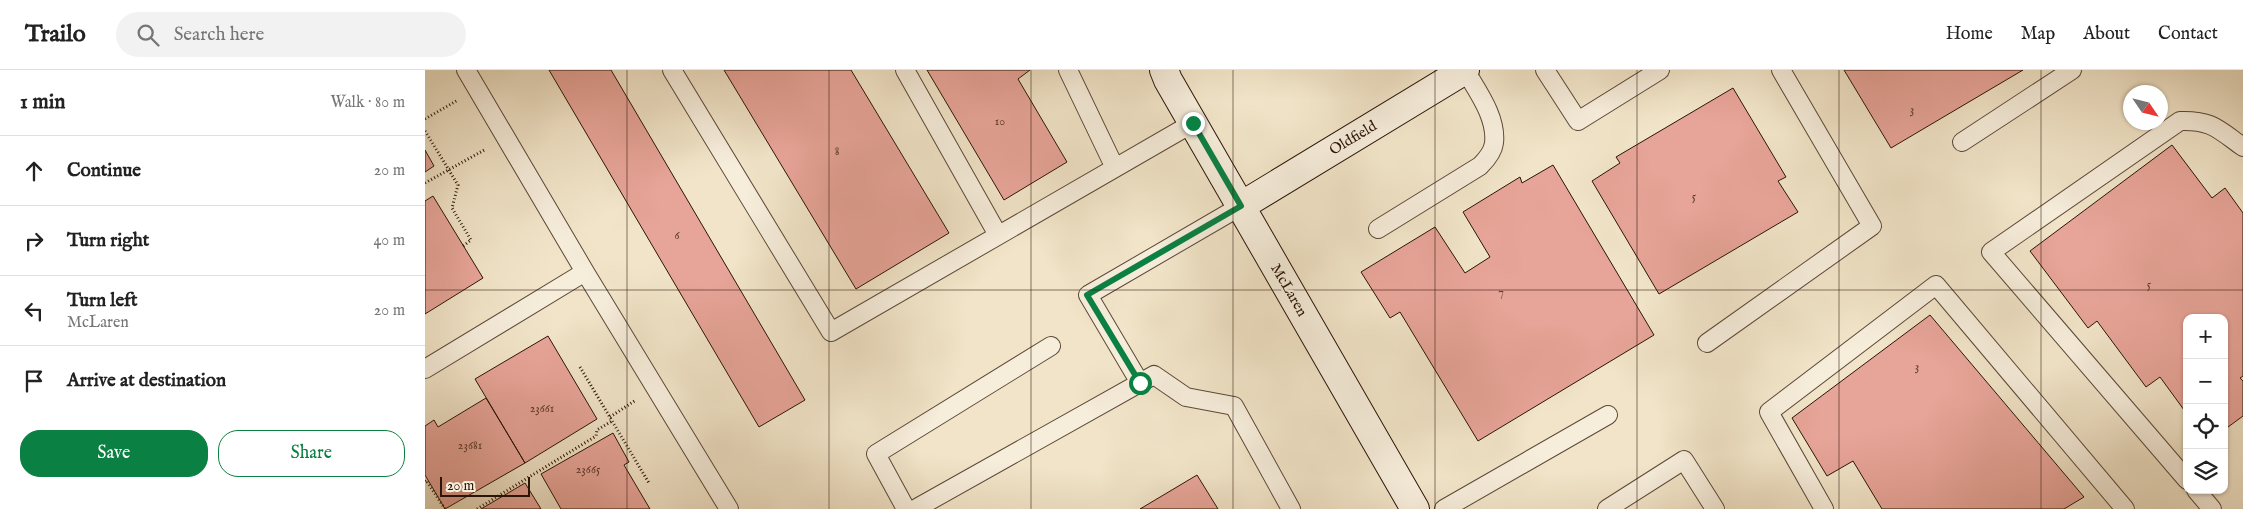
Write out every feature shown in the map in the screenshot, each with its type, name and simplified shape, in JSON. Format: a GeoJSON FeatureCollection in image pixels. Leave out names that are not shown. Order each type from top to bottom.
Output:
{"type":"FeatureCollection","features":[{"type":"Feature","properties":{"kind":"street","name":"McLaren"},"geometry":{"type":"LineString","coordinates":[[1164,70],[1415,509]]}},
{"type":"Feature","properties":{"kind":"street","name":"Oldfield"},"geometry":{"type":"LineString","coordinates":[[1241,206],[1465,70]]}},
{"type":"Feature","properties":{"kind":"lane"},"geometry":{"type":"LineString","coordinates":[[467,70],[585,272],[729,509]]}},
{"type":"Feature","properties":{"kind":"lane"},"geometry":{"type":"LineString","coordinates":[[672,70],[831,332],[1193,123]]}},
{"type":"Feature","properties":{"kind":"lane"},"geometry":{"type":"LineString","coordinates":[[905,70],[999,235]]}},
{"type":"Feature","properties":{"kind":"lane"},"geometry":{"type":"LineString","coordinates":[[1068,70],[1115,168]]}},
{"type":"Feature","properties":{"kind":"lane"},"geometry":{"type":"LineString","coordinates":[[1378,229],[1480,166],[1489,156],[1494,144],[1493,128],[1489,113],[1465,70]]}},
{"type":"Feature","properties":{"kind":"lane"},"geometry":{"type":"LineString","coordinates":[[1545,70],[1578,121],[1660,70]]}},
{"type":"Feature","properties":{"kind":"lane"},"geometry":{"type":"LineString","coordinates":[[1707,343],[1872,226],[1781,70]]}},
{"type":"Feature","properties":{"kind":"lane"},"geometry":{"type":"LineString","coordinates":[[1962,142],[2072,70]]}},
{"type":"Feature","properties":{"kind":"lane"},"geometry":{"type":"LineString","coordinates":[[2183,475],[1991,252],[2180,121],[2198,120],[2212,124],[2243,147]]}},
{"type":"Feature","properties":{"kind":"lane"},"geometry":{"type":"LineString","coordinates":[[1140,383],[1087,295],[1241,206]]}},
{"type":"Feature","properties":{"kind":"lane"},"geometry":{"type":"LineString","coordinates":[[425,369],[585,272]]}},
{"type":"Feature","properties":{"kind":"lane"},"geometry":{"type":"LineString","coordinates":[[1824,509],[1769,412],[1936,285],[2125,509]]}},
{"type":"Feature","properties":{"kind":"lane"},"geometry":{"type":"LineString","coordinates":[[906,509],[876,454],[1051,346]]}},
{"type":"Feature","properties":{"kind":"lane"},"geometry":{"type":"LineString","coordinates":[[915,509],[1154,375],[1186,398],[1234,406],[1291,509]]}},
{"type":"Feature","properties":{"kind":"lane"},"geometry":{"type":"LineString","coordinates":[[1444,509],[1608,415]]}},
{"type":"Feature","properties":{"kind":"lane"},"geometry":{"type":"LineString","coordinates":[[1607,509],[1684,460],[1715,509]]}},
{"type":"Feature","properties":{"kind":"lane"},"geometry":{"type":"LineString","coordinates":[[2199,494],[2212,509]]}},
{"type":"Feature","properties":{"kind":"path"},"geometry":{"type":"LineString","coordinates":[[425,119],[477,89]]}},
{"type":"Feature","properties":{"kind":"path"},"geometry":{"type":"LineString","coordinates":[[425,131],[458,186],[452,208],[471,240],[463,246]]}},
{"type":"Feature","properties":{"kind":"path"},"geometry":{"type":"LineString","coordinates":[[425,183],[506,138]]}},
{"type":"Feature","properties":{"kind":"path"},"geometry":{"type":"LineString","coordinates":[[580,367],[649,483]]}},
{"type":"Feature","properties":{"kind":"path"},"geometry":{"type":"LineString","coordinates":[[609,417],[656,388]]}},
{"type":"Feature","properties":{"kind":"path"},"geometry":{"type":"LineString","coordinates":[[477,509],[596,436],[597,430],[612,421]]}},
{"type":"Feature","properties":{"kind":"path"},"geometry":{"type":"LineString","coordinates":[[425,481],[445,509]]}},
{"type":"Feature","properties":{"kind":"building"},"geometry":{"type":"Polygon","coordinates":[[[549,70],[611,70],[805,400],[759,427],[549,70]]]}},
{"type":"Feature","properties":{"kind":"building"},"geometry":{"type":"Polygon","coordinates":[[[724,70],[851,70],[949,233],[856,289],[724,70]]]}},
{"type":"Feature","properties":{"kind":"building"},"geometry":{"type":"Polygon","coordinates":[[[927,70],[1030,70],[1018,79],[1067,162],[1004,200],[927,70]]]}},
{"type":"Feature","properties":{"kind":"building"},"geometry":{"type":"Polygon","coordinates":[[[1844,70],[2023,70],[1891,148],[1844,70]]]}},
{"type":"Feature","properties":{"kind":"building"},"geometry":{"type":"Polygon","coordinates":[[[1733,88],[1786,177],[1778,181],[1798,212],[1659,294],[1592,181],[1620,163],[1616,157],[1733,88]]]}},
{"type":"Feature","properties":{"kind":"building"},"geometry":{"type":"Polygon","coordinates":[[[2172,145],[2212,198],[2225,188],[2243,213],[2243,376],[2240,378],[2243,381],[2243,416],[2228,427],[2228,314],[2183,314],[2183,409],[2160,377],[2146,387],[2097,321],[2088,328],[2030,251],[2172,145]]]}},
{"type":"Feature","properties":{"kind":"building"},"geometry":{"type":"Polygon","coordinates":[[[425,150],[434,166],[425,172],[425,150]]]}},
{"type":"Feature","properties":{"kind":"building"},"geometry":{"type":"Polygon","coordinates":[[[1553,165],[1654,335],[1478,441],[1400,312],[1390,318],[1361,272],[1435,227],[1465,273],[1490,257],[1463,212],[1520,177],[1522,183],[1553,165]]]}},
{"type":"Feature","properties":{"kind":"building"},"geometry":{"type":"Polygon","coordinates":[[[433,196],[483,278],[425,314],[425,201],[433,196]]]}},
{"type":"Feature","properties":{"kind":"building"},"geometry":{"type":"Polygon","coordinates":[[[1930,315],[2084,497],[2064,509],[1882,509],[1853,461],[1827,476],[1792,418],[1930,315]]]}},
{"type":"Feature","properties":{"kind":"building"},"geometry":{"type":"Polygon","coordinates":[[[548,336],[597,419],[525,463],[475,379],[548,336]]]}},
{"type":"Feature","properties":{"kind":"building"},"geometry":{"type":"Polygon","coordinates":[[[486,398],[525,463],[445,509],[425,475],[425,426],[434,420],[438,427],[486,398]]]}},
{"type":"Feature","properties":{"kind":"building"},"geometry":{"type":"Polygon","coordinates":[[[613,433],[629,462],[624,465],[650,509],[561,509],[541,474],[613,433]]]}},
{"type":"Feature","properties":{"kind":"building"},"geometry":{"type":"Polygon","coordinates":[[[1197,475],[1218,509],[1140,509],[1197,475]]]}},
{"type":"Feature","properties":{"kind":"building"},"geometry":{"type":"Polygon","coordinates":[[[525,483],[541,509],[481,509],[525,483]]]}},
{"type":"Feature","properties":{"kind":"route"},"geometry":{"type":"LineString","coordinates":[[1140,383],[1087,295],[1241,206],[1193,123]]}}]}
